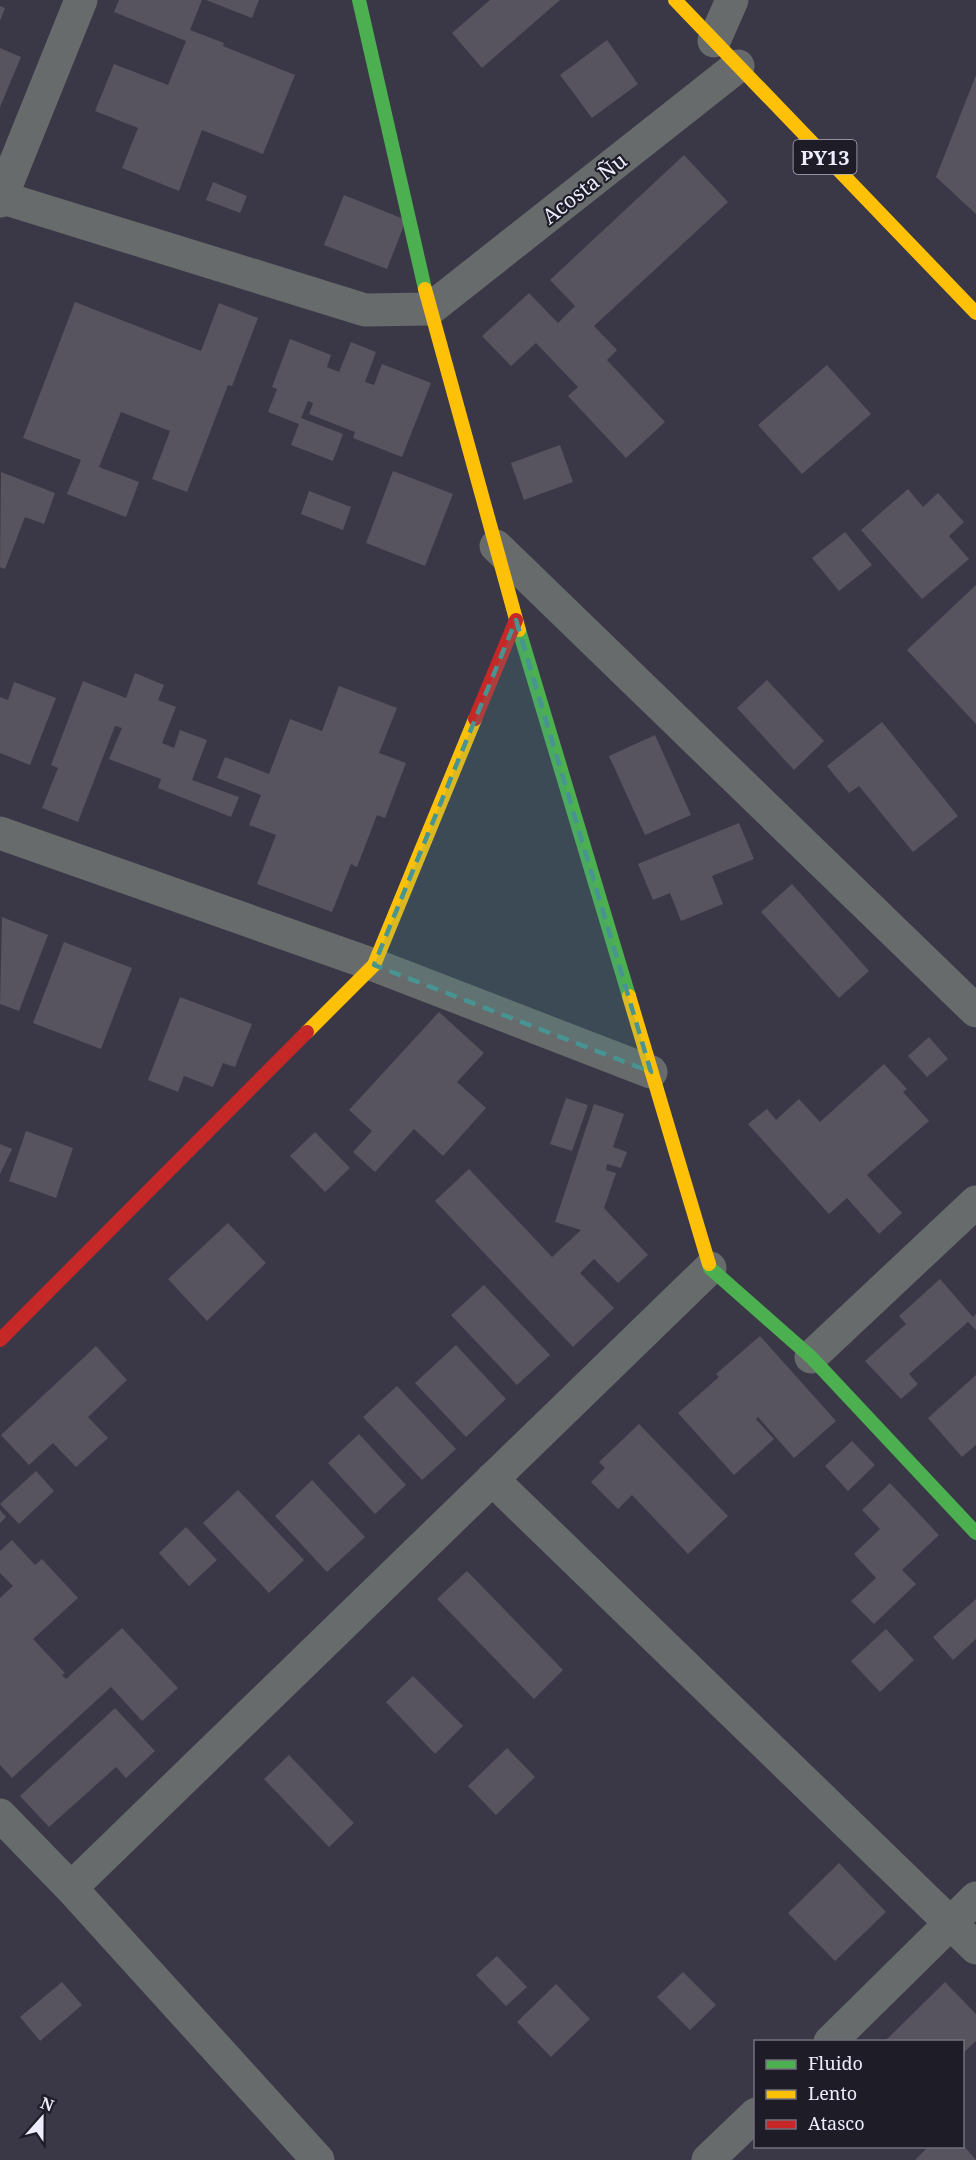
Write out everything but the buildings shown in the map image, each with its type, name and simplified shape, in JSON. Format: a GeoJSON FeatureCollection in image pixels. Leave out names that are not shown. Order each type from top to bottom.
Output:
{"type":"FeatureCollection","features":[{"type":"Feature","properties":{"kind":"main road"},"geometry":{"type":"LineString","coordinates":[[359,0],[430,309],[516,620],[710,1268],[810,1357],[976,1533]]}},
{"type":"Feature","properties":{"kind":"main road","name":"PY13"},"geometry":{"type":"LineString","coordinates":[[675,0],[976,313]]}},
{"type":"Feature","properties":{"kind":"main road"},"geometry":{"type":"LineString","coordinates":[[0,1340],[374,965],[516,620]]}},
{"type":"Feature","properties":{"kind":"street"},"geometry":{"type":"LineString","coordinates":[[81,0],[1,199],[365,310],[430,309]]}},
{"type":"Feature","properties":{"kind":"street"},"geometry":{"type":"LineString","coordinates":[[714,41],[732,0]]}},
{"type":"Feature","properties":{"kind":"street","name":"Acosta Ñu"},"geometry":{"type":"LineString","coordinates":[[430,309],[738,66]]}},
{"type":"Feature","properties":{"kind":"street"},"geometry":{"type":"LineString","coordinates":[[496,546],[976,1011]]}},
{"type":"Feature","properties":{"kind":"street"},"geometry":{"type":"LineString","coordinates":[[0,833],[374,965],[651,1072]]}},
{"type":"Feature","properties":{"kind":"street"},"geometry":{"type":"LineString","coordinates":[[810,1357],[976,1202]]}},
{"type":"Feature","properties":{"kind":"street"},"geometry":{"type":"LineString","coordinates":[[70,1888],[710,1268]]}},
{"type":"Feature","properties":{"kind":"street"},"geometry":{"type":"LineString","coordinates":[[492,1479],[976,1948]]}},
{"type":"Feature","properties":{"kind":"street"},"geometry":{"type":"LineString","coordinates":[[0,1815],[70,1888],[318,2160]]}},
{"type":"Feature","properties":{"kind":"street"},"geometry":{"type":"LineString","coordinates":[[832,2040],[976,1898]]}},
{"type":"Feature","properties":{"kind":"street"},"geometry":{"type":"LineString","coordinates":[[708,2160],[754,2116]]}},
{"type":"Feature","properties":{"kind":"highlighted area"},"geometry":{"type":"Polygon","coordinates":[[[516,620],[651,1072],[374,965],[516,620]]]}},
{"type":"Feature","properties":{"kind":"traffic: fast"},"geometry":{"type":"LineString","coordinates":[[359,0],[425,289]]}},
{"type":"Feature","properties":{"kind":"traffic: fast"},"geometry":{"type":"LineString","coordinates":[[519,630],[629,996]]}},
{"type":"Feature","properties":{"kind":"traffic: fast"},"geometry":{"type":"LineString","coordinates":[[709,1264],[710,1268],[811,1357],[976,1533]]}},
{"type":"Feature","properties":{"kind":"traffic: slow"},"geometry":{"type":"LineString","coordinates":[[675,0],[976,313]]}},
{"type":"Feature","properties":{"kind":"traffic: slow"},"geometry":{"type":"LineString","coordinates":[[425,289],[519,630]]}},
{"type":"Feature","properties":{"kind":"traffic: slow"},"geometry":{"type":"LineString","coordinates":[[307,1032],[374,965],[475,719]]}},
{"type":"Feature","properties":{"kind":"traffic: slow"},"geometry":{"type":"LineString","coordinates":[[629,996],[709,1264]]}},
{"type":"Feature","properties":{"kind":"traffic: jam"},"geometry":{"type":"LineString","coordinates":[[475,719],[516,620]]}},
{"type":"Feature","properties":{"kind":"traffic: jam"},"geometry":{"type":"LineString","coordinates":[[0,1340],[307,1032]]}}]}
